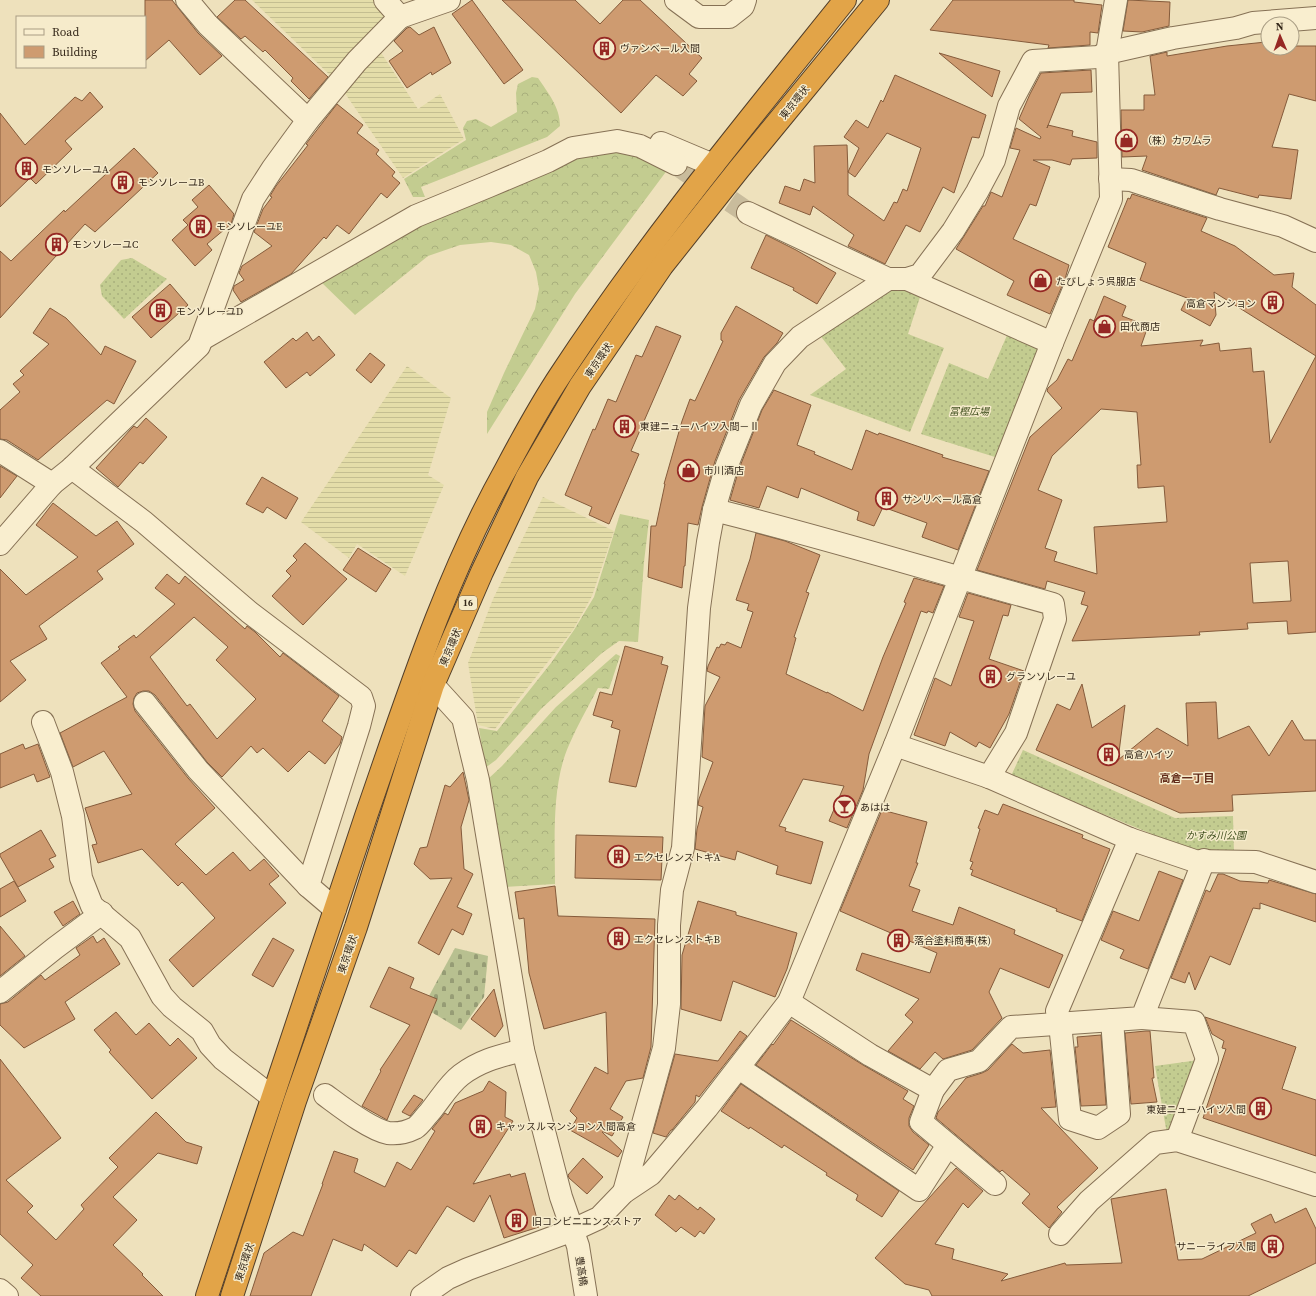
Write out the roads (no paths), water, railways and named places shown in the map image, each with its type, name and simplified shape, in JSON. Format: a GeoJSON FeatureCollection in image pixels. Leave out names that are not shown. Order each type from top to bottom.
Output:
{"type":"FeatureCollection","features":[{"type":"Feature","properties":{"kind":"highway","name":"16"},"geometry":{"type":"LineString","coordinates":[[207,1296],[272,1097],[416,670],[456,570],[504,471],[559,376],[642,257],[713,165],[845,0]]}},
{"type":"Feature","properties":{"kind":"highway","name":"東京環状"},"geometry":{"type":"LineString","coordinates":[[232,1296],[295,1101],[356,927],[433,685],[482,572],[527,477],[580,386],[662,266],[739,169],[878,0]]}},
{"type":"Feature","properties":{"kind":"street"},"geometry":{"type":"LineString","coordinates":[[187,0],[208,25],[308,120]]}},
{"type":"Feature","properties":{"kind":"street"},"geometry":{"type":"LineString","coordinates":[[385,0],[400,17]]}},
{"type":"Feature","properties":{"kind":"street"},"geometry":{"type":"LineString","coordinates":[[0,544],[52,484],[72,468],[199,346],[253,199],[273,168],[308,120],[357,61],[400,17],[449,0]]}},
{"type":"Feature","properties":{"kind":"street"},"geometry":{"type":"LineString","coordinates":[[676,0],[699,17],[729,17],[743,6],[745,0]]}},
{"type":"Feature","properties":{"kind":"street"},"geometry":{"type":"LineString","coordinates":[[422,1296],[448,1278],[468,1269],[576,1238],[599,1218],[624,1192],[650,1174],[707,1108],[789,1002],[895,745],[1052,343],[1111,199],[1107,53],[1116,0]]}},
{"type":"Feature","properties":{"kind":"street"},"geometry":{"type":"LineString","coordinates":[[624,1192],[664,1048],[669,1004],[669,925],[672,890],[683,848],[699,608],[708,542],[714,510],[727,465],[751,405],[775,363],[800,337],[898,279],[920,275],[953,231],[977,192],[994,160],[1008,106],[1033,61],[1098,57],[1107,53],[1173,38],[1236,28],[1253,23],[1316,18]]}},
{"type":"Feature","properties":{"kind":"street"},"geometry":{"type":"LineString","coordinates":[[202,339],[416,216],[496,184],[612,131],[628,131],[643,136],[713,165]]}},
{"type":"Feature","properties":{"kind":"street"},"geometry":{"type":"LineString","coordinates":[[573,148],[617,141],[640,146],[676,164]]}},
{"type":"Feature","properties":{"kind":"street"},"geometry":{"type":"LineString","coordinates":[[1110,179],[1131,180],[1220,209],[1283,226],[1316,241]]}},
{"type":"Feature","properties":{"kind":"street"},"geometry":{"type":"LineString","coordinates":[[748,213],[898,279],[1052,343]]}},
{"type":"Feature","properties":{"kind":"street"},"geometry":{"type":"LineString","coordinates":[[0,451],[52,484]]}},
{"type":"Feature","properties":{"kind":"street"},"geometry":{"type":"LineString","coordinates":[[72,468],[144,522],[249,612],[362,697],[364,706],[359,726],[308,886]]}},
{"type":"Feature","properties":{"kind":"street"},"geometry":{"type":"LineString","coordinates":[[714,510],[794,529],[1053,604],[1055,619],[1016,733],[989,777]]}},
{"type":"Feature","properties":{"kind":"street","name":"豊高橋"},"geometry":{"type":"LineString","coordinates":[[433,685],[463,718],[478,780],[523,1050],[561,1197],[576,1238],[586,1296]]}},
{"type":"Feature","properties":{"kind":"street"},"geometry":{"type":"LineString","coordinates":[[145,703],[198,770],[308,886],[335,909]]}},
{"type":"Feature","properties":{"kind":"street"},"geometry":{"type":"LineString","coordinates":[[43,722],[62,772],[73,816],[81,878],[92,906],[130,938],[162,996],[172,1007],[202,1031],[210,1045],[222,1059],[272,1097]]}},
{"type":"Feature","properties":{"kind":"street"},"geometry":{"type":"LineString","coordinates":[[895,745],[989,777],[1130,839],[1194,861],[1256,862],[1316,882]]}},
{"type":"Feature","properties":{"kind":"street"},"geometry":{"type":"LineString","coordinates":[[1112,1020],[1119,1114],[1098,1128],[1070,1119],[1060,1024],[1057,1011],[1130,839]]}},
{"type":"Feature","properties":{"kind":"street"},"geometry":{"type":"LineString","coordinates":[[1142,1018],[1204,860]]}},
{"type":"Feature","properties":{"kind":"street"},"geometry":{"type":"LineString","coordinates":[[0,992],[55,948],[102,914]]}},
{"type":"Feature","properties":{"kind":"street"},"geometry":{"type":"LineString","coordinates":[[789,1002],[870,1055],[933,1090]]}},
{"type":"Feature","properties":{"kind":"street"},"geometry":{"type":"LineString","coordinates":[[995,1184],[921,1122],[933,1090],[948,1070],[979,1062],[1011,1027],[1142,1018],[1194,1022],[1207,1060],[1177,1140]]}},
{"type":"Feature","properties":{"kind":"street"},"geometry":{"type":"LineString","coordinates":[[325,1095],[374,1128],[388,1133],[402,1132],[416,1128],[448,1088],[461,1076],[482,1061],[523,1050]]}},
{"type":"Feature","properties":{"kind":"street"},"geometry":{"type":"LineString","coordinates":[[739,1068],[919,1190],[948,1145]]}},
{"type":"Feature","properties":{"kind":"street"},"geometry":{"type":"LineString","coordinates":[[1060,1234],[1089,1200],[1155,1143],[1177,1140],[1316,1185]]}},
{"type":"Feature","properties":{"kind":"street"},"geometry":{"type":"LineString","coordinates":[[0,1290],[7,1296]]}},
{"type":"Feature","properties":{"kind":"tunnel"},"geometry":{"type":"LineString","coordinates":[[676,164],[748,213]]}},
{"type":"Feature","properties":{"kind":"place","name":"ヴァンベール入間"},"geometry":{"type":"Point","coordinates":[604,48]}},
{"type":"Feature","properties":{"kind":"place","name":"（株）カワムラ"},"geometry":{"type":"Point","coordinates":[1127,140]}},
{"type":"Feature","properties":{"kind":"place","name":"モンソレーユA"},"geometry":{"type":"Point","coordinates":[26,169]}},
{"type":"Feature","properties":{"kind":"place","name":"モンソレーユB"},"geometry":{"type":"Point","coordinates":[123,182]}},
{"type":"Feature","properties":{"kind":"place","name":"モンソレーユE"},"geometry":{"type":"Point","coordinates":[201,226]}},
{"type":"Feature","properties":{"kind":"place","name":"モンソレーユC"},"geometry":{"type":"Point","coordinates":[57,244]}},
{"type":"Feature","properties":{"kind":"place","name":"たびしょう呉服店"},"geometry":{"type":"Point","coordinates":[1040,281]}},
{"type":"Feature","properties":{"kind":"place","name":"高倉マンション"},"geometry":{"type":"Point","coordinates":[1272,303]}},
{"type":"Feature","properties":{"kind":"place","name":"モンソレーユD"},"geometry":{"type":"Point","coordinates":[160,311]}},
{"type":"Feature","properties":{"kind":"place","name":"田代商店"},"geometry":{"type":"Point","coordinates":[1105,326]}},
{"type":"Feature","properties":{"kind":"place","name":"東建ニューハイツ入間－Ⅱ"},"geometry":{"type":"Point","coordinates":[625,426]}},
{"type":"Feature","properties":{"kind":"place","name":"市川酒店"},"geometry":{"type":"Point","coordinates":[689,470]}},
{"type":"Feature","properties":{"kind":"place","name":"サンリベール高倉"},"geometry":{"type":"Point","coordinates":[887,499]}},
{"type":"Feature","properties":{"kind":"place","name":"グランソレーユ"},"geometry":{"type":"Point","coordinates":[990,676]}},
{"type":"Feature","properties":{"kind":"place","name":"高倉ハイツ"},"geometry":{"type":"Point","coordinates":[1109,754]}},
{"type":"Feature","properties":{"kind":"place","name":"あはは"},"geometry":{"type":"Point","coordinates":[845,807]}},
{"type":"Feature","properties":{"kind":"place","name":"エクセレンストキA"},"geometry":{"type":"Point","coordinates":[619,857]}},
{"type":"Feature","properties":{"kind":"place","name":"エクセレンストキB"},"geometry":{"type":"Point","coordinates":[619,939]}},
{"type":"Feature","properties":{"kind":"place","name":"落合塗料商事(株)"},"geometry":{"type":"Point","coordinates":[898,940]}},
{"type":"Feature","properties":{"kind":"place","name":"東建ニューハイツ入間"},"geometry":{"type":"Point","coordinates":[1261,1109]}},
{"type":"Feature","properties":{"kind":"place","name":"キャッスルマンション入間高倉"},"geometry":{"type":"Point","coordinates":[480,1126]}},
{"type":"Feature","properties":{"kind":"place","name":"旧コンビニエンスストア"},"geometry":{"type":"Point","coordinates":[517,1221]}},
{"type":"Feature","properties":{"kind":"place","name":"サニーライフ入間"},"geometry":{"type":"Point","coordinates":[1272,1246]}},
{"type":"Feature","properties":{"kind":"district","name":"高倉一丁目"},"geometry":{"type":"Point","coordinates":[1187,778]}},
{"type":"Feature","properties":{"kind":"park label","name":"冨樫広場"},"geometry":{"type":"Point","coordinates":[969,411]}},
{"type":"Feature","properties":{"kind":"park label","name":"かすみ川公園"},"geometry":{"type":"Point","coordinates":[1216,835]}}]}
